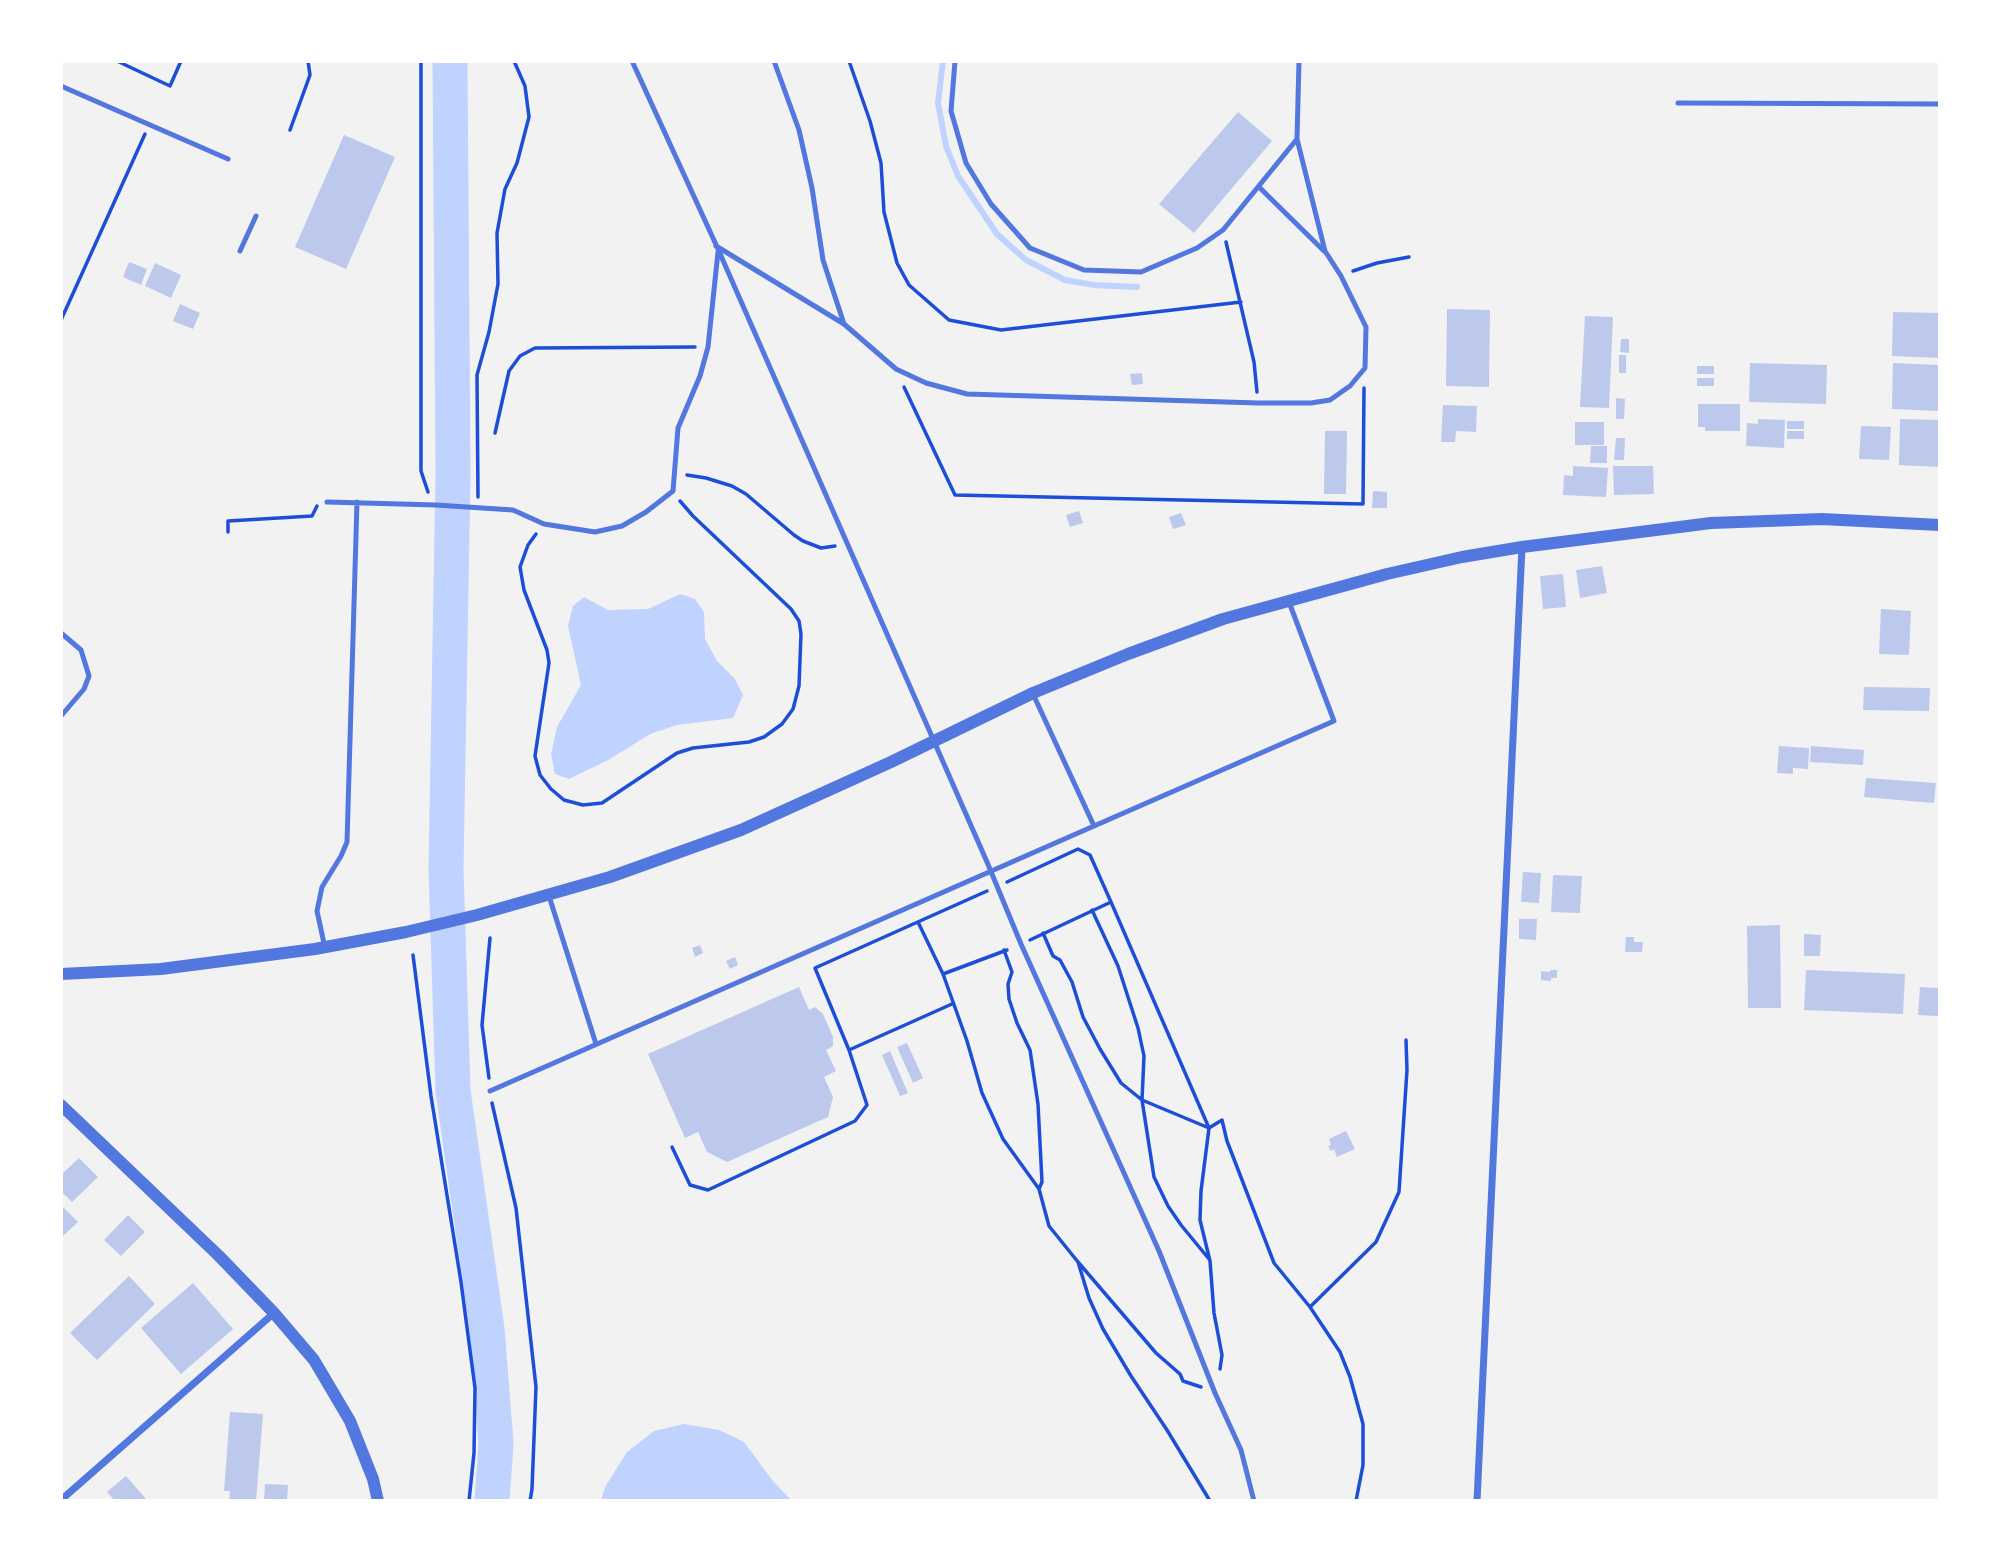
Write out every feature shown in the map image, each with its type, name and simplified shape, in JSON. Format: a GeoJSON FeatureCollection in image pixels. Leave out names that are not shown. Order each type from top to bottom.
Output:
{"type":"FeatureCollection","features":[{"type":"Feature","properties":{"kind":"street"},"geometry":{"type":"LineString","coordinates":[[61,974],[161,969],[325,948],[406,932],[549,896],[741,831],[1033,693],[1128,654],[1211,623],[1387,574],[1522,547],[1711,523],[1822,519],[1940,525]]}},
{"type":"Feature","properties":{"kind":"street"},"geometry":{"type":"LineString","coordinates":[[1477,1501],[1522,547]]}},
{"type":"Feature","properties":{"kind":"street"},"geometry":{"type":"LineString","coordinates":[[61,1105],[219,1256],[275,1313],[314,1360],[350,1421],[373,1479],[378,1501]]}},
{"type":"Feature","properties":{"kind":"street"},"geometry":{"type":"LineString","coordinates":[[61,1500],[275,1313]]}},
{"type":"Feature","properties":{"kind":"lane"},"geometry":{"type":"LineString","coordinates":[[632,61],[717,247],[1021,944],[1159,1251],[1241,1450],[1254,1501]]}},
{"type":"Feature","properties":{"kind":"lane"},"geometry":{"type":"LineString","coordinates":[[774,61],[799,130],[813,188],[823,260],[844,324]]}},
{"type":"Feature","properties":{"kind":"lane"},"geometry":{"type":"LineString","coordinates":[[955,61],[951,111],[966,163],[991,204],[1030,248],[1084,270],[1141,272],[1197,248],[1223,230],[1297,139]]}},
{"type":"Feature","properties":{"kind":"lane"},"geometry":{"type":"LineString","coordinates":[[1299,61],[1297,139],[1325,251]]}},
{"type":"Feature","properties":{"kind":"lane"},"geometry":{"type":"LineString","coordinates":[[61,86],[228,159]]}},
{"type":"Feature","properties":{"kind":"lane"},"geometry":{"type":"LineString","coordinates":[[1678,103],[1940,104]]}},
{"type":"Feature","properties":{"kind":"lane"},"geometry":{"type":"LineString","coordinates":[[717,247],[844,324],[896,369],[926,383],[967,394],[1258,403],[1311,403],[1330,400],[1350,386],[1364,368],[1366,327],[1341,276],[1325,251],[1259,187]]}},
{"type":"Feature","properties":{"kind":"lane"},"geometry":{"type":"LineString","coordinates":[[240,251],[256,216]]}},
{"type":"Feature","properties":{"kind":"lane"},"geometry":{"type":"LineString","coordinates":[[327,502],[513,510],[544,523],[595,531],[622,526],[646,512],[673,491],[678,428],[700,376],[708,347],[717,247]]}},
{"type":"Feature","properties":{"kind":"lane"},"geometry":{"type":"LineString","coordinates":[[325,948],[317,911],[322,887],[347,842],[357,502]]}},
{"type":"Feature","properties":{"kind":"lane"},"geometry":{"type":"LineString","coordinates":[[491,1091],[1334,721],[1289,601]]}},
{"type":"Feature","properties":{"kind":"lane"},"geometry":{"type":"LineString","coordinates":[[61,634],[81,650],[89,676],[84,689],[61,716]]}},
{"type":"Feature","properties":{"kind":"lane"},"geometry":{"type":"LineString","coordinates":[[1033,693],[1094,826]]}},
{"type":"Feature","properties":{"kind":"lane"},"geometry":{"type":"LineString","coordinates":[[549,896],[596,1044]]}},
{"type":"Feature","properties":{"kind":"path"},"geometry":{"type":"LineString","coordinates":[[117,61],[170,86],[181,61]]}},
{"type":"Feature","properties":{"kind":"path"},"geometry":{"type":"LineString","coordinates":[[290,130],[310,75],[309,61]]}},
{"type":"Feature","properties":{"kind":"path"},"geometry":{"type":"LineString","coordinates":[[421,61],[421,471],[434,505]]}},
{"type":"Feature","properties":{"kind":"path"},"geometry":{"type":"LineString","coordinates":[[479,507],[477,375],[498,284],[497,233],[505,189],[517,163],[529,117],[525,86],[514,61]]}},
{"type":"Feature","properties":{"kind":"path"},"geometry":{"type":"LineString","coordinates":[[849,61],[881,163],[884,212],[897,263],[909,285],[949,320],[1001,330],[1241,302]]}},
{"type":"Feature","properties":{"kind":"path"},"geometry":{"type":"LineString","coordinates":[[61,320],[150,123]]}},
{"type":"Feature","properties":{"kind":"path"},"geometry":{"type":"LineString","coordinates":[[1223,230],[1254,362],[1258,403]]}},
{"type":"Feature","properties":{"kind":"path"},"geometry":{"type":"LineString","coordinates":[[1341,276],[1377,262],[1409,257]]}},
{"type":"Feature","properties":{"kind":"path"},"geometry":{"type":"LineString","coordinates":[[495,433],[509,370],[520,356],[535,348],[708,347]]}},
{"type":"Feature","properties":{"kind":"path"},"geometry":{"type":"LineString","coordinates":[[896,369],[955,495],[1363,503],[1364,368]]}},
{"type":"Feature","properties":{"kind":"path"},"geometry":{"type":"LineString","coordinates":[[674,474],[706,478],[732,486],[746,494],[803,541],[821,548],[848,545]]}},
{"type":"Feature","properties":{"kind":"path"},"geometry":{"type":"LineString","coordinates":[[544,523],[528,545],[520,567],[524,590],[547,650],[549,663],[535,756],[540,775],[564,800],[583,805],[602,803],[677,753],[693,748],[749,742],[764,737],[782,724],[793,709],[799,686],[801,634],[799,621],[792,609],[693,516],[673,491]]}},
{"type":"Feature","properties":{"kind":"path"},"geometry":{"type":"LineString","coordinates":[[228,532],[228,521],[312,516],[318,503],[327,502]]}},
{"type":"Feature","properties":{"kind":"path"},"geometry":{"type":"LineString","coordinates":[[918,922],[943,974],[968,1041],[982,1093],[1003,1139],[1039,1189],[1049,1226],[1156,1353],[1180,1374],[1184,1381],[1215,1392],[1222,1355],[1214,1313],[1210,1261],[1200,1220],[1200,1191],[1209,1128],[1090,855],[1078,849],[1004,883]]}},
{"type":"Feature","properties":{"kind":"path"},"geometry":{"type":"LineString","coordinates":[[673,1147],[690,1185],[708,1190],[855,1121],[867,1105],[849,1050],[815,968],[992,888]]}},
{"type":"Feature","properties":{"kind":"path"},"geometry":{"type":"LineString","coordinates":[[1092,910],[1118,966],[1138,1028],[1144,1056],[1142,1100],[1154,1177],[1168,1206],[1210,1261]]}},
{"type":"Feature","properties":{"kind":"path"},"geometry":{"type":"LineString","coordinates":[[1043,933],[1053,957],[1060,960],[1072,982],[1083,1017],[1121,1083],[1142,1100],[1209,1128]]}},
{"type":"Feature","properties":{"kind":"path"},"geometry":{"type":"LineString","coordinates":[[490,938],[482,1025],[494,1115],[516,1208],[536,1387],[530,1501]]}},
{"type":"Feature","properties":{"kind":"path"},"geometry":{"type":"LineString","coordinates":[[1004,950],[1013,972],[1008,984],[1009,999],[1030,1050],[1038,1104],[1042,1182],[1039,1189]]}},
{"type":"Feature","properties":{"kind":"path"},"geometry":{"type":"LineString","coordinates":[[414,955],[430,1096],[461,1282],[475,1388],[475,1442],[469,1501]]}},
{"type":"Feature","properties":{"kind":"path"},"geometry":{"type":"LineString","coordinates":[[849,1050],[953,1004]]}},
{"type":"Feature","properties":{"kind":"path"},"geometry":{"type":"LineString","coordinates":[[1310,1307],[1376,1242],[1399,1192],[1406,1040]]}},
{"type":"Feature","properties":{"kind":"path"},"geometry":{"type":"LineString","coordinates":[[1209,1128],[1222,1120],[1227,1141],[1274,1263],[1310,1307],[1340,1352],[1350,1377],[1363,1424],[1363,1465],[1356,1501]]}},
{"type":"Feature","properties":{"kind":"path"},"geometry":{"type":"LineString","coordinates":[[1078,1262],[1089,1298],[1103,1329],[1210,1501]]}},
{"type":"Feature","properties":{"kind":"water"},"geometry":{"type":"Polygon","coordinates":[[[680,594],[695,599],[704,612],[705,639],[717,661],[735,679],[743,695],[733,718],[677,725],[650,734],[610,759],[569,779],[555,774],[551,754],[557,727],[581,685],[568,626],[573,606],[584,597],[608,610],[648,609],[680,594]]]}},
{"type":"Feature","properties":{"kind":"water"},"geometry":{"type":"Polygon","coordinates":[[[684,1424],[719,1430],[744,1442],[772,1480],[792,1501],[601,1501],[605,1487],[627,1452],[654,1431],[684,1424]]]}},
{"type":"Feature","properties":{"kind":"building"},"geometry":{"type":"Polygon","coordinates":[[[1238,112],[1272,141],[1194,233],[1159,204],[1238,112]]]}},
{"type":"Feature","properties":{"kind":"building"},"geometry":{"type":"Polygon","coordinates":[[[344,135],[395,157],[346,269],[295,247],[344,135]]]}},
{"type":"Feature","properties":{"kind":"building"},"geometry":{"type":"Polygon","coordinates":[[[129,262],[147,269],[141,285],[123,277],[129,262]]]}},
{"type":"Feature","properties":{"kind":"building"},"geometry":{"type":"Polygon","coordinates":[[[155,263],[181,275],[171,298],[145,286],[155,263]]]}},
{"type":"Feature","properties":{"kind":"building"},"geometry":{"type":"Polygon","coordinates":[[[180,304],[200,313],[193,329],[173,321],[180,304]]]}},
{"type":"Feature","properties":{"kind":"building"},"geometry":{"type":"Polygon","coordinates":[[[1447,309],[1490,310],[1489,387],[1446,386],[1447,309]]]}},
{"type":"Feature","properties":{"kind":"building"},"geometry":{"type":"Polygon","coordinates":[[[1893,312],[1940,313],[1940,358],[1892,356],[1893,312]]]}},
{"type":"Feature","properties":{"kind":"building"},"geometry":{"type":"Polygon","coordinates":[[[1585,316],[1613,317],[1609,408],[1580,407],[1585,316]]]}},
{"type":"Feature","properties":{"kind":"building"},"geometry":{"type":"Polygon","coordinates":[[[1621,339],[1629,339],[1629,353],[1620,352],[1621,339]]]}},
{"type":"Feature","properties":{"kind":"building"},"geometry":{"type":"Polygon","coordinates":[[[1619,355],[1626,355],[1626,373],[1619,373],[1619,355]]]}},
{"type":"Feature","properties":{"kind":"building"},"geometry":{"type":"Polygon","coordinates":[[[1750,363],[1827,365],[1826,404],[1749,402],[1750,363]]]}},
{"type":"Feature","properties":{"kind":"building"},"geometry":{"type":"Polygon","coordinates":[[[1893,363],[1940,365],[1940,411],[1892,409],[1893,363]]]}},
{"type":"Feature","properties":{"kind":"building"},"geometry":{"type":"Polygon","coordinates":[[[1697,366],[1714,366],[1714,374],[1697,374],[1697,366]]]}},
{"type":"Feature","properties":{"kind":"building"},"geometry":{"type":"Polygon","coordinates":[[[1142,373],[1143,384],[1132,385],[1130,374],[1142,373]]]}},
{"type":"Feature","properties":{"kind":"building"},"geometry":{"type":"Polygon","coordinates":[[[1697,378],[1714,378],[1714,386],[1697,386],[1697,378]]]}},
{"type":"Feature","properties":{"kind":"building"},"geometry":{"type":"Polygon","coordinates":[[[1616,398],[1625,399],[1624,419],[1616,419],[1616,398]]]}},
{"type":"Feature","properties":{"kind":"building"},"geometry":{"type":"Polygon","coordinates":[[[1698,404],[1740,404],[1740,431],[1705,431],[1705,427],[1698,427],[1698,404]]]}},
{"type":"Feature","properties":{"kind":"building"},"geometry":{"type":"Polygon","coordinates":[[[1443,405],[1477,406],[1476,432],[1456,431],[1455,442],[1441,442],[1443,405]]]}},
{"type":"Feature","properties":{"kind":"building"},"geometry":{"type":"Polygon","coordinates":[[[1758,419],[1785,420],[1784,448],[1746,446],[1747,423],[1758,424],[1758,419]]]}},
{"type":"Feature","properties":{"kind":"building"},"geometry":{"type":"Polygon","coordinates":[[[1900,419],[1940,420],[1940,467],[1899,465],[1900,419]]]}},
{"type":"Feature","properties":{"kind":"building"},"geometry":{"type":"Polygon","coordinates":[[[1787,421],[1804,421],[1804,429],[1787,429],[1787,421]]]}},
{"type":"Feature","properties":{"kind":"building"},"geometry":{"type":"Polygon","coordinates":[[[1575,422],[1604,422],[1604,445],[1575,445],[1575,422]]]}},
{"type":"Feature","properties":{"kind":"building"},"geometry":{"type":"Polygon","coordinates":[[[1861,426],[1891,427],[1889,460],[1859,459],[1861,426]]]}},
{"type":"Feature","properties":{"kind":"building"},"geometry":{"type":"Polygon","coordinates":[[[1325,431],[1347,431],[1346,494],[1324,494],[1325,431]]]}},
{"type":"Feature","properties":{"kind":"building"},"geometry":{"type":"Polygon","coordinates":[[[1787,431],[1804,431],[1804,439],[1787,439],[1787,431]]]}},
{"type":"Feature","properties":{"kind":"building"},"geometry":{"type":"Polygon","coordinates":[[[1616,438],[1625,438],[1624,460],[1614,460],[1616,438]]]}},
{"type":"Feature","properties":{"kind":"building"},"geometry":{"type":"Polygon","coordinates":[[[1591,446],[1607,446],[1607,463],[1590,463],[1591,446]]]}},
{"type":"Feature","properties":{"kind":"building"},"geometry":{"type":"Polygon","coordinates":[[[1573,466],[1608,468],[1606,497],[1563,495],[1564,475],[1573,476],[1573,466]]]}},
{"type":"Feature","properties":{"kind":"building"},"geometry":{"type":"Polygon","coordinates":[[[1613,466],[1653,466],[1654,494],[1614,495],[1613,466]]]}},
{"type":"Feature","properties":{"kind":"building"},"geometry":{"type":"Polygon","coordinates":[[[1373,491],[1387,492],[1387,508],[1372,508],[1373,491]]]}},
{"type":"Feature","properties":{"kind":"building"},"geometry":{"type":"Polygon","coordinates":[[[1079,511],[1083,523],[1070,527],[1066,515],[1079,511]]]}},
{"type":"Feature","properties":{"kind":"building"},"geometry":{"type":"Polygon","coordinates":[[[1181,513],[1186,525],[1173,529],[1169,517],[1181,513]]]}},
{"type":"Feature","properties":{"kind":"building"},"geometry":{"type":"Polygon","coordinates":[[[1602,566],[1607,593],[1580,598],[1576,570],[1602,566]]]}},
{"type":"Feature","properties":{"kind":"building"},"geometry":{"type":"Polygon","coordinates":[[[1563,574],[1566,607],[1543,609],[1540,576],[1563,574]]]}},
{"type":"Feature","properties":{"kind":"building"},"geometry":{"type":"Polygon","coordinates":[[[1881,609],[1911,611],[1909,655],[1879,654],[1881,609]]]}},
{"type":"Feature","properties":{"kind":"building"},"geometry":{"type":"Polygon","coordinates":[[[1864,687],[1930,688],[1929,711],[1863,710],[1864,687]]]}},
{"type":"Feature","properties":{"kind":"building"},"geometry":{"type":"Polygon","coordinates":[[[1779,746],[1809,748],[1808,769],[1793,768],[1793,774],[1777,773],[1779,746]]]}},
{"type":"Feature","properties":{"kind":"building"},"geometry":{"type":"Polygon","coordinates":[[[1811,746],[1864,750],[1863,765],[1810,762],[1811,746]]]}},
{"type":"Feature","properties":{"kind":"building"},"geometry":{"type":"Polygon","coordinates":[[[1866,778],[1936,783],[1934,803],[1864,797],[1866,778]]]}},
{"type":"Feature","properties":{"kind":"building"},"geometry":{"type":"Polygon","coordinates":[[[1523,872],[1541,873],[1539,903],[1521,902],[1523,872]]]}},
{"type":"Feature","properties":{"kind":"building"},"geometry":{"type":"Polygon","coordinates":[[[1553,875],[1582,876],[1580,913],[1551,912],[1553,875]]]}},
{"type":"Feature","properties":{"kind":"building"},"geometry":{"type":"Polygon","coordinates":[[[1519,919],[1537,919],[1536,940],[1519,939],[1519,919]]]}},
{"type":"Feature","properties":{"kind":"building"},"geometry":{"type":"Polygon","coordinates":[[[1780,925],[1781,1008],[1748,1008],[1747,926],[1780,925]]]}},
{"type":"Feature","properties":{"kind":"building"},"geometry":{"type":"Polygon","coordinates":[[[1804,934],[1821,935],[1820,956],[1804,956],[1804,934]]]}},
{"type":"Feature","properties":{"kind":"building"},"geometry":{"type":"Polygon","coordinates":[[[1626,937],[1634,937],[1634,942],[1643,942],[1642,952],[1625,952],[1626,937]]]}},
{"type":"Feature","properties":{"kind":"building"},"geometry":{"type":"Polygon","coordinates":[[[700,945],[703,953],[695,957],[692,948],[700,945]]]}},
{"type":"Feature","properties":{"kind":"building"},"geometry":{"type":"Polygon","coordinates":[[[735,957],[738,965],[730,969],[726,961],[735,957]]]}},
{"type":"Feature","properties":{"kind":"building"},"geometry":{"type":"Polygon","coordinates":[[[1557,970],[1557,978],[1551,978],[1551,981],[1541,980],[1541,971],[1557,970]]]}},
{"type":"Feature","properties":{"kind":"building"},"geometry":{"type":"Polygon","coordinates":[[[1806,970],[1905,974],[1903,1014],[1804,1010],[1806,970]]]}},
{"type":"Feature","properties":{"kind":"building"},"geometry":{"type":"Polygon","coordinates":[[[799,987],[809,1010],[815,1007],[823,1014],[833,1037],[833,1046],[826,1050],[836,1071],[824,1077],[833,1097],[828,1117],[727,1162],[707,1152],[698,1132],[685,1138],[648,1054],[799,987]]]}},
{"type":"Feature","properties":{"kind":"building"},"geometry":{"type":"Polygon","coordinates":[[[1920,987],[1939,988],[1938,1016],[1918,1015],[1920,987]]]}},
{"type":"Feature","properties":{"kind":"building"},"geometry":{"type":"Polygon","coordinates":[[[907,1043],[923,1078],[913,1083],[897,1047],[907,1043]]]}},
{"type":"Feature","properties":{"kind":"building"},"geometry":{"type":"Polygon","coordinates":[[[890,1051],[908,1093],[900,1096],[882,1055],[890,1051]]]}},
{"type":"Feature","properties":{"kind":"building"},"geometry":{"type":"Polygon","coordinates":[[[1346,1131],[1355,1149],[1337,1157],[1334,1149],[1331,1151],[1328,1146],[1331,1145],[1329,1139],[1346,1131]]]}},
{"type":"Feature","properties":{"kind":"building"},"geometry":{"type":"Polygon","coordinates":[[[79,1158],[98,1177],[72,1202],[61,1191],[61,1175],[79,1158]]]}},
{"type":"Feature","properties":{"kind":"building"},"geometry":{"type":"Polygon","coordinates":[[[61,1205],[78,1222],[61,1238],[61,1205]]]}},
{"type":"Feature","properties":{"kind":"building"},"geometry":{"type":"Polygon","coordinates":[[[128,1215],[145,1232],[121,1256],[104,1240],[128,1215]]]}},
{"type":"Feature","properties":{"kind":"building"},"geometry":{"type":"Polygon","coordinates":[[[129,1276],[155,1304],[97,1360],[70,1333],[129,1276]]]}},
{"type":"Feature","properties":{"kind":"building"},"geometry":{"type":"Polygon","coordinates":[[[193,1283],[233,1329],[181,1374],[141,1328],[193,1283]]]}},
{"type":"Feature","properties":{"kind":"building"},"geometry":{"type":"Polygon","coordinates":[[[230,1412],[263,1414],[256,1501],[229,1501],[230,1491],[224,1491],[230,1412]]]}},
{"type":"Feature","properties":{"kind":"building"},"geometry":{"type":"Polygon","coordinates":[[[126,1476],[145,1501],[115,1501],[107,1492],[126,1476]]]}},
{"type":"Feature","properties":{"kind":"building"},"geometry":{"type":"Polygon","coordinates":[[[265,1484],[288,1485],[287,1501],[264,1501],[265,1484]]]}},
{"type":"Feature","properties":{"kind":"waterway"},"geometry":{"type":"LineString","coordinates":[[450,61],[453,474],[446,869],[453,1091],[487,1329],[496,1443],[492,1501]]}},
{"type":"Feature","properties":{"kind":"waterway"},"geometry":{"type":"LineString","coordinates":[[943,61],[938,103],[946,146],[958,176],[997,234],[1026,260],[1065,280],[1094,285],[1137,287]]}}]}
